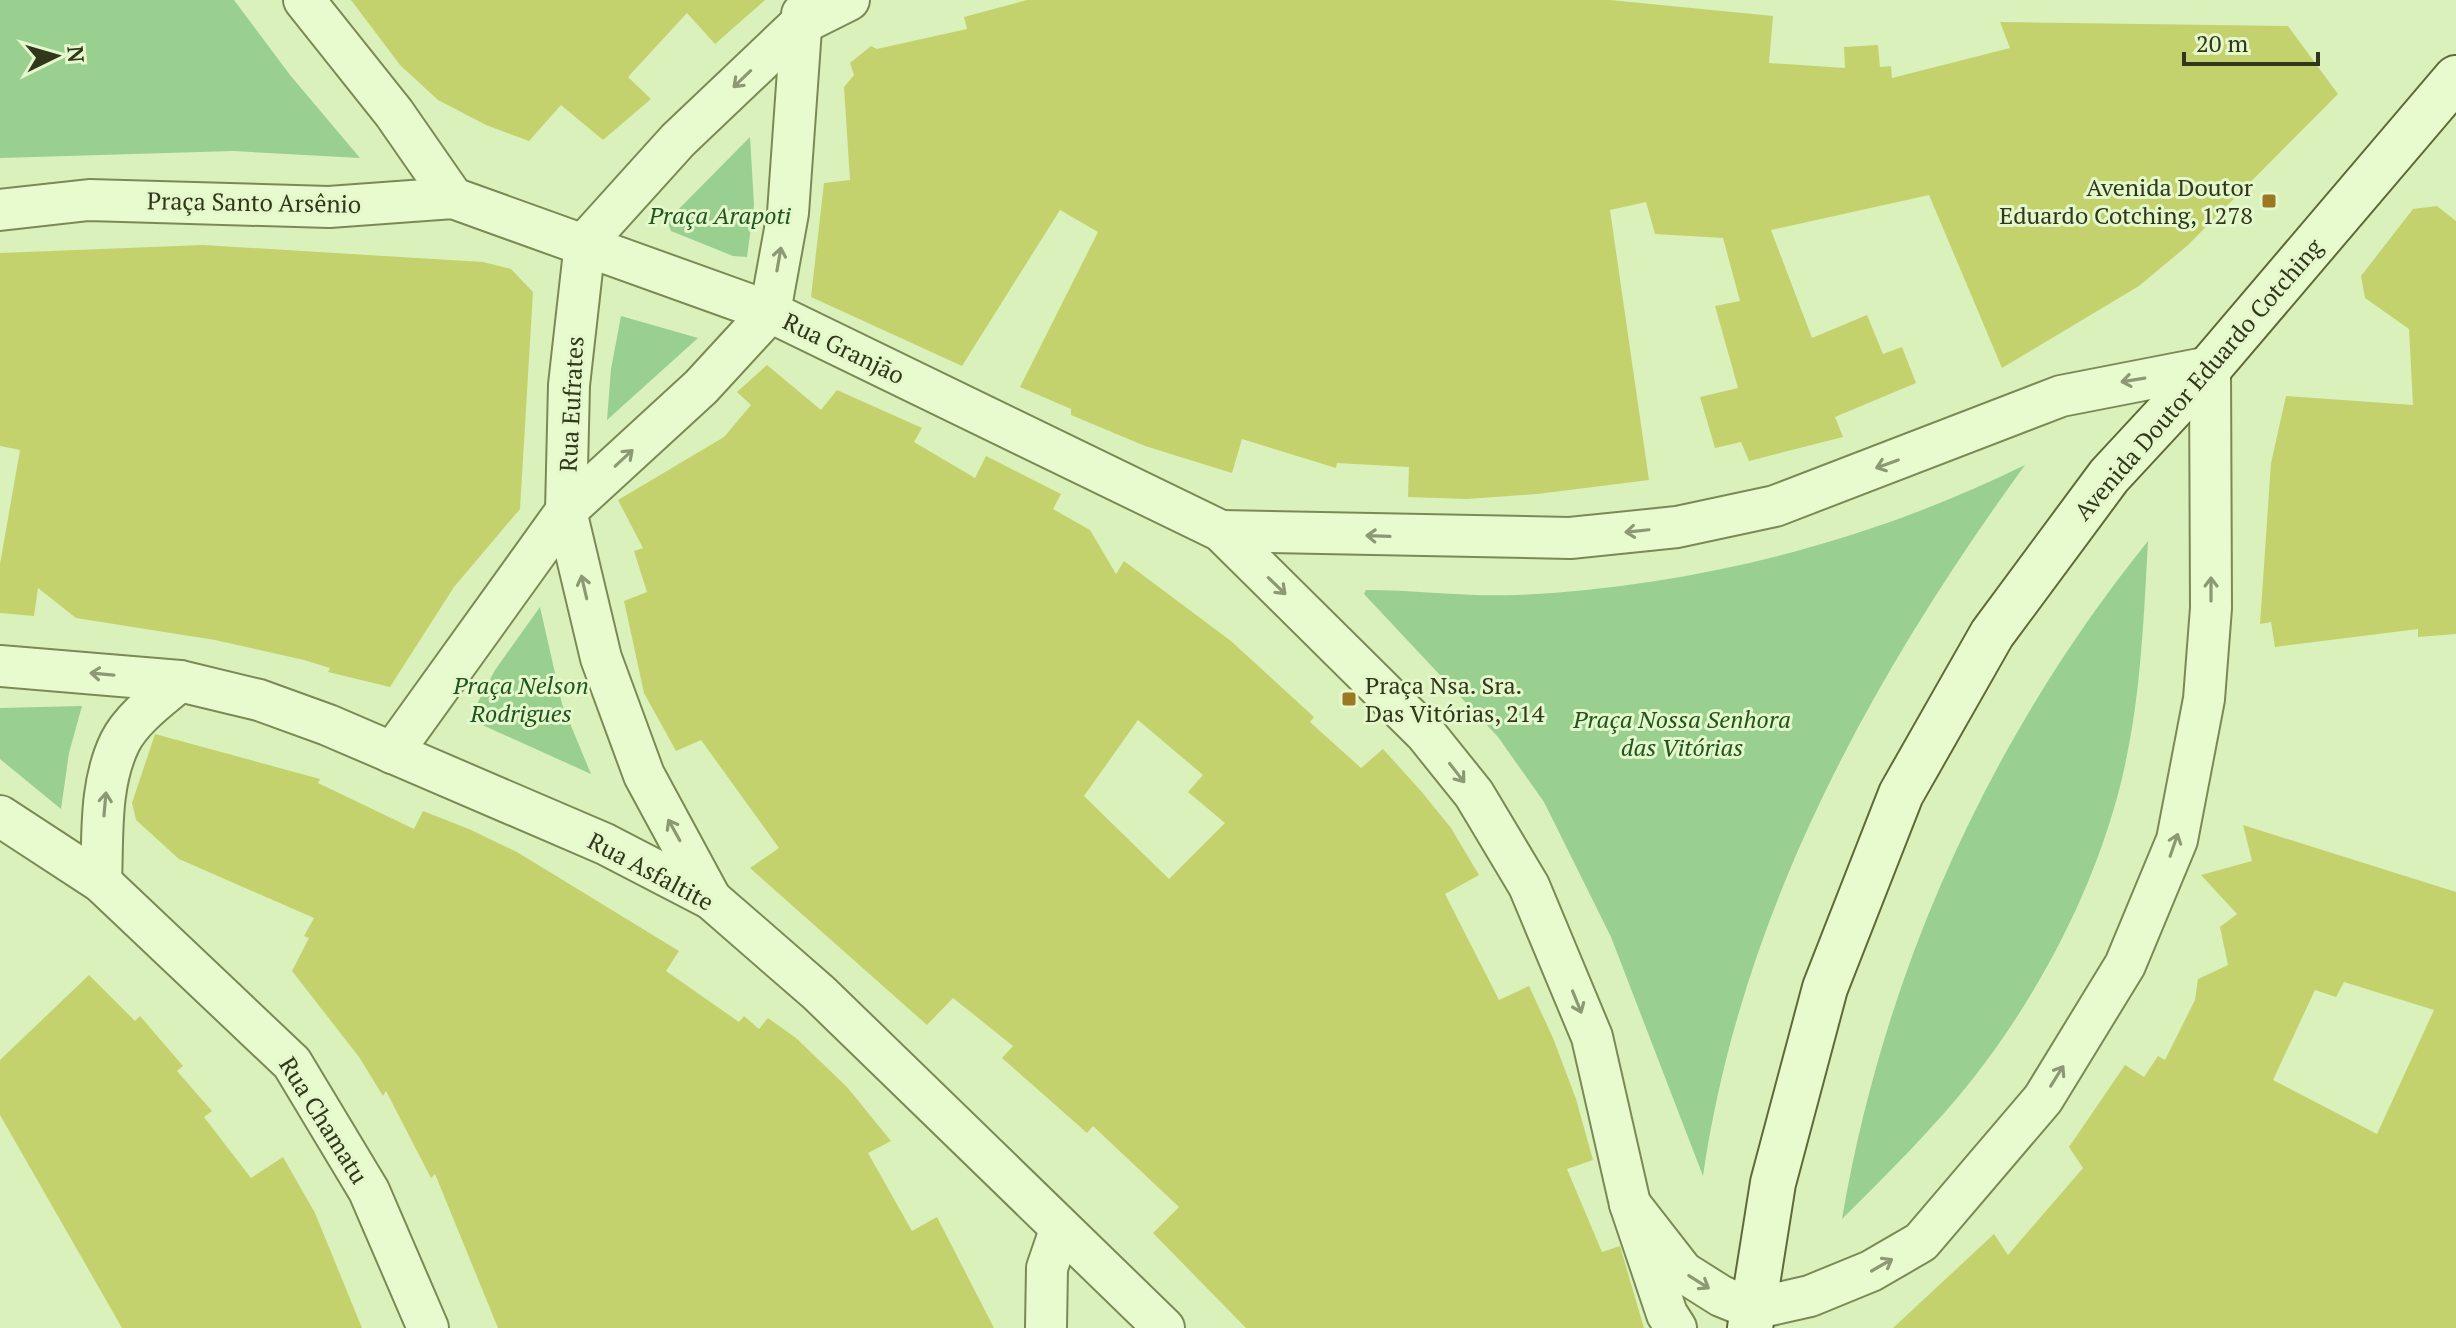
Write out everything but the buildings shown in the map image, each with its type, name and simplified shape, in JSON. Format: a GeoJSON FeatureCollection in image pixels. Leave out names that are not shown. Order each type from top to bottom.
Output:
{"type":"FeatureCollection","features":[{"type":"Feature","properties":{"kind":"main road","name":"Avenida Doutor Eduardo Cotching"},"geometry":{"type":"LineString","coordinates":[[1751,1319],[1773,1183],[1825,988],[1901,794],[1992,634],[2109,476],[2210,367],[2456,78]]}},
{"type":"Feature","properties":{"kind":"street"},"geometry":{"type":"LineString","coordinates":[[304,0],[394,113],[453,198]]}},
{"type":"Feature","properties":{"kind":"street"},"geometry":{"type":"LineString","coordinates":[[585,243],[678,140],[802,13],[849,0]]}},
{"type":"Feature","properties":{"kind":"street"},"geometry":{"type":"LineString","coordinates":[[392,753],[566,511],[701,387],[770,312],[788,213],[802,13]]}},
{"type":"Feature","properties":{"kind":"street","name":"Praça Santo Arsênio"},"geometry":{"type":"LineString","coordinates":[[0,210],[89,200],[329,207],[453,198]]}},
{"type":"Feature","properties":{"kind":"street","name":"Rua Granjão"},"geometry":{"type":"LineString","coordinates":[[453,198],[770,312],[1221,531]]}},
{"type":"Feature","properties":{"kind":"street","name":"Rua Eufrates"},"geometry":{"type":"LineString","coordinates":[[585,243],[569,385],[566,511],[601,658],[644,775],[711,899]]}},
{"type":"Feature","properties":{"kind":"street"},"geometry":{"type":"LineString","coordinates":[[1221,531],[1570,538],[1677,527],[1775,506],[2061,396],[2210,367],[2211,608],[2204,699],[2177,840],[2125,965],[2043,1099],[1921,1242],[1871,1271],[1751,1319],[1683,1272],[1630,1204]]}},
{"type":"Feature","properties":{"kind":"street"},"geometry":{"type":"LineString","coordinates":[[1221,531],[1425,733],[1474,794],[1529,886],[1592,1037],[1630,1204],[1667,1314],[1676,1328]]}},
{"type":"Feature","properties":{"kind":"street","name":"Rua Asfaltite"},"geometry":{"type":"LineString","coordinates":[[0,666],[180,681],[259,700],[605,844],[711,899],[819,993],[1164,1328]]}},
{"type":"Feature","properties":{"kind":"street"},"geometry":{"type":"LineString","coordinates":[[101,882],[107,780],[121,741],[147,710],[180,681]]}},
{"type":"Feature","properties":{"kind":"street","name":"Rua Chamatu"},"geometry":{"type":"LineString","coordinates":[[0,816],[101,882],[292,1063],[369,1191],[428,1328]]}},
{"type":"Feature","properties":{"kind":"street"},"geometry":{"type":"LineString","coordinates":[[1046,1328],[1047,1268],[1060,1230]]}},
{"type":"Feature","properties":{"kind":"green space"},"geometry":{"type":"Polygon","coordinates":[[[0,0],[234,0],[290,75],[360,158],[233,151],[0,158],[0,0]]]}},
{"type":"Feature","properties":{"kind":"green space","name":"Praça Arapoti"},"geometry":{"type":"Polygon","coordinates":[[[750,137],[754,205],[747,257],[733,256],[671,231],[667,221],[750,137]]]}},
{"type":"Feature","properties":{"kind":"green space"},"geometry":{"type":"Polygon","coordinates":[[[621,316],[698,338],[607,420],[611,369],[621,316]]]}},
{"type":"Feature","properties":{"kind":"green space","name":"Praça Nossa Senhora das Vitórias"},"geometry":{"type":"Polygon","coordinates":[[[2025,465],[1915,629],[1865,714],[1820,801],[1781,891],[1748,984],[1721,1079],[1703,1176],[1611,937],[1544,802],[1498,737],[1364,594],[1366,590],[1517,595],[1583,590],[1714,571],[1842,538],[1904,517],[2025,465]]]}},
{"type":"Feature","properties":{"kind":"green space"},"geometry":{"type":"Polygon","coordinates":[[[2148,541],[2141,654],[2125,765],[2101,848],[2067,929],[2024,1005],[1975,1076],[1927,1132],[1842,1219],[1861,1127],[1885,1036],[1916,947],[1952,860],[1993,776],[2039,695],[2091,616],[2148,541]]]}},
{"type":"Feature","properties":{"kind":"green space","name":"Praça Nelson Rodrigues"},"geometry":{"type":"Polygon","coordinates":[[[540,607],[562,704],[591,774],[469,719],[495,670],[540,607]]]}},
{"type":"Feature","properties":{"kind":"green space"},"geometry":{"type":"Polygon","coordinates":[[[82,706],[69,753],[61,809],[0,759],[0,708],[82,706]]]}},
{"type":"Feature","properties":{"kind":"place","name":"Avenida Doutor Eduardo Cotching, 1278"},"geometry":{"type":"Point","coordinates":[2269,201]}},
{"type":"Feature","properties":{"kind":"place","name":"Praça Nsa. Sra. Das Vitórias, 214"},"geometry":{"type":"Point","coordinates":[1349,699]}}]}
